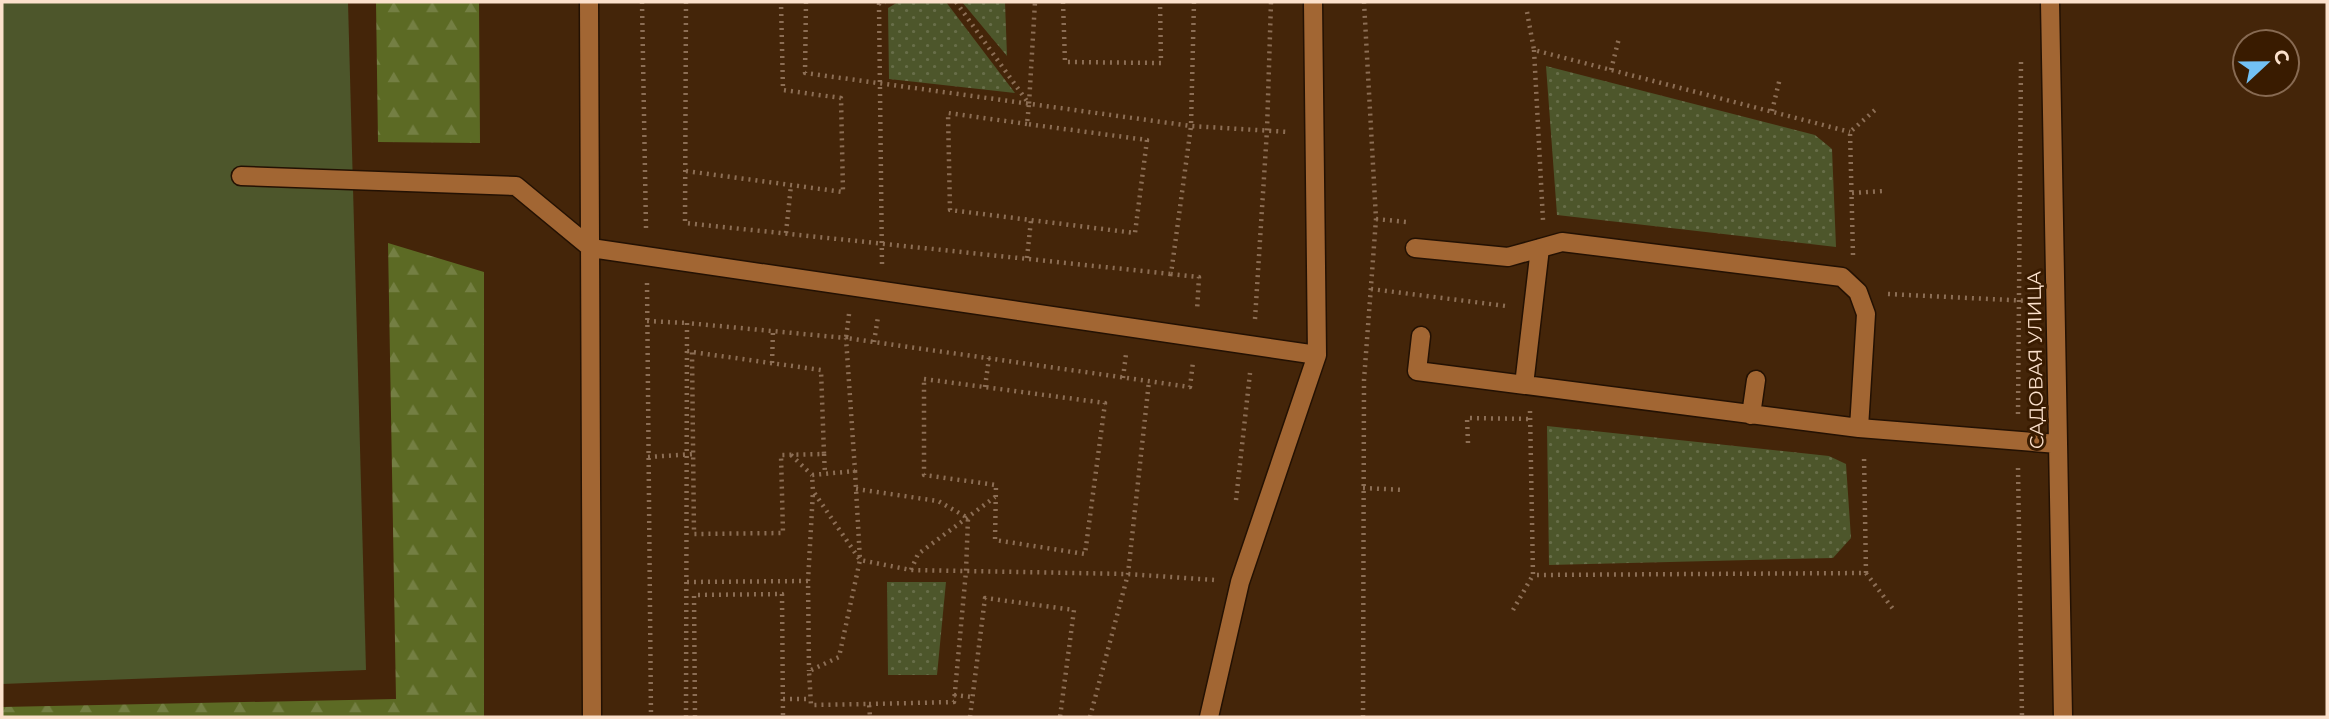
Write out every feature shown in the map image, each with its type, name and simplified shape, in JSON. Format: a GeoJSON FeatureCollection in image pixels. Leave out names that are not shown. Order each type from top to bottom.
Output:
{"type":"FeatureCollection","features":[{"type":"Feature","properties":{"kind":"street"},"geometry":{"type":"LineString","coordinates":[[589,2],[592,717]]}},
{"type":"Feature","properties":{"kind":"street"},"geometry":{"type":"LineString","coordinates":[[1209,717],[1240,582],[1317,355],[1313,2]]}},
{"type":"Feature","properties":{"kind":"street","name":"САДОВАЯ УЛИЦА"},"geometry":{"type":"LineString","coordinates":[[2050,2],[2063,717]]}},
{"type":"Feature","properties":{"kind":"street"},"geometry":{"type":"LineString","coordinates":[[241,176],[516,186],[591,247],[1317,355]]}},
{"type":"Feature","properties":{"kind":"street"},"geometry":{"type":"LineString","coordinates":[[1415,248],[1508,257],[1562,242],[1842,277],[1857,292],[1866,314],[1859,428]]}},
{"type":"Feature","properties":{"kind":"street"},"geometry":{"type":"LineString","coordinates":[[1524,385],[1540,248]]}},
{"type":"Feature","properties":{"kind":"street"},"geometry":{"type":"LineString","coordinates":[[1421,336],[1417,371],[1859,428],[2058,444]]}},
{"type":"Feature","properties":{"kind":"street"},"geometry":{"type":"LineString","coordinates":[[1751,415],[1756,380]]}},
{"type":"Feature","properties":{"kind":"path"},"geometry":{"type":"LineString","coordinates":[[642,2],[651,717]]}},
{"type":"Feature","properties":{"kind":"path"},"geometry":{"type":"LineString","coordinates":[[647,321],[846,338],[1190,387],[1196,339],[1199,277],[685,222],[686,2]]}},
{"type":"Feature","properties":{"kind":"path"},"geometry":{"type":"LineString","coordinates":[[686,171],[843,192],[841,98],[783,90],[782,2]]}},
{"type":"Feature","properties":{"kind":"path"},"geometry":{"type":"LineString","coordinates":[[806,2],[805,73],[1191,126],[1315,133]]}},
{"type":"Feature","properties":{"kind":"path"},"geometry":{"type":"LineString","coordinates":[[883,291],[879,4],[885,2]]}},
{"type":"Feature","properties":{"kind":"path"},"geometry":{"type":"LineString","coordinates":[[956,2],[1029,104]]}},
{"type":"Feature","properties":{"kind":"path"},"geometry":{"type":"LineString","coordinates":[[1027,124],[1035,2]]}},
{"type":"Feature","properties":{"kind":"path"},"geometry":{"type":"LineString","coordinates":[[1063,2],[1065,62],[1161,63],[1160,2]]}},
{"type":"Feature","properties":{"kind":"path"},"geometry":{"type":"LineString","coordinates":[[1171,274],[1191,126],[1194,2]]}},
{"type":"Feature","properties":{"kind":"path"},"geometry":{"type":"LineString","coordinates":[[1363,717],[1364,380],[1376,219],[1364,2]]}},
{"type":"Feature","properties":{"kind":"path"},"geometry":{"type":"LineString","coordinates":[[1527,12],[1534,50],[1543,221],[1556,223]]}},
{"type":"Feature","properties":{"kind":"path"},"geometry":{"type":"LineString","coordinates":[[1611,70],[1619,38]]}},
{"type":"Feature","properties":{"kind":"path"},"geometry":{"type":"LineString","coordinates":[[1534,50],[1850,132]]}},
{"type":"Feature","properties":{"kind":"path"},"geometry":{"type":"LineString","coordinates":[[2021,56],[2018,470],[2022,717]]}},
{"type":"Feature","properties":{"kind":"path"},"geometry":{"type":"LineString","coordinates":[[1772,111],[1780,78]]}},
{"type":"Feature","properties":{"kind":"path"},"geometry":{"type":"LineString","coordinates":[[1850,132],[1875,110]]}},
{"type":"Feature","properties":{"kind":"path"},"geometry":{"type":"LineString","coordinates":[[948,113],[1027,124],[1147,140],[1135,233],[950,209],[948,113]]}},
{"type":"Feature","properties":{"kind":"path"},"geometry":{"type":"LineString","coordinates":[[1850,132],[1853,265]]}},
{"type":"Feature","properties":{"kind":"path"},"geometry":{"type":"LineString","coordinates":[[786,233],[791,185]]}},
{"type":"Feature","properties":{"kind":"path"},"geometry":{"type":"LineString","coordinates":[[1852,193],[1884,191]]}},
{"type":"Feature","properties":{"kind":"path"},"geometry":{"type":"LineString","coordinates":[[1027,258],[1031,220]]}},
{"type":"Feature","properties":{"kind":"path"},"geometry":{"type":"LineString","coordinates":[[809,671],[839,657],[860,560],[846,338],[851,287]]}},
{"type":"Feature","properties":{"kind":"path"},"geometry":{"type":"LineString","coordinates":[[1371,289],[1533,309]]}},
{"type":"Feature","properties":{"kind":"path"},"geometry":{"type":"LineString","coordinates":[[1881,294],[2055,303]]}},
{"type":"Feature","properties":{"kind":"path"},"geometry":{"type":"LineString","coordinates":[[687,323],[694,454],[694,534],[783,533],[781,455],[824,454]]}},
{"type":"Feature","properties":{"kind":"path"},"geometry":{"type":"LineString","coordinates":[[772,363],[774,331]]}},
{"type":"Feature","properties":{"kind":"path"},"geometry":{"type":"LineString","coordinates":[[690,352],[821,370],[825,474]]}},
{"type":"Feature","properties":{"kind":"path"},"geometry":{"type":"LineString","coordinates":[[686,717],[690,352]]}},
{"type":"Feature","properties":{"kind":"path"},"geometry":{"type":"LineString","coordinates":[[985,387],[989,358]]}},
{"type":"Feature","properties":{"kind":"path"},"geometry":{"type":"LineString","coordinates":[[924,379],[1105,403],[1085,554],[995,540],[996,497],[996,485],[924,475],[924,379]]}},
{"type":"Feature","properties":{"kind":"path"},"geometry":{"type":"LineString","coordinates":[[1090,717],[1128,574],[1149,382]]}},
{"type":"Feature","properties":{"kind":"path"},"geometry":{"type":"LineString","coordinates":[[1513,610],[1533,575],[1530,409],[1544,411]]}},
{"type":"Feature","properties":{"kind":"path"},"geometry":{"type":"LineString","coordinates":[[1468,443],[1467,418],[1530,419]]}},
{"type":"Feature","properties":{"kind":"path"},"geometry":{"type":"LineString","coordinates":[[1864,451],[1866,573],[1893,609]]}},
{"type":"Feature","properties":{"kind":"path"},"geometry":{"type":"LineString","coordinates":[[648,457],[694,454]]}},
{"type":"Feature","properties":{"kind":"path"},"geometry":{"type":"LineString","coordinates":[[791,455],[812,475],[808,581],[811,705],[954,702],[968,518]]}},
{"type":"Feature","properties":{"kind":"path"},"geometry":{"type":"LineString","coordinates":[[2006,469],[2018,470]]}},
{"type":"Feature","properties":{"kind":"path"},"geometry":{"type":"LineString","coordinates":[[812,475],[855,471]]}},
{"type":"Feature","properties":{"kind":"path"},"geometry":{"type":"LineString","coordinates":[[1363,488],[1404,490]]}},
{"type":"Feature","properties":{"kind":"path"},"geometry":{"type":"LineString","coordinates":[[856,489],[938,501],[968,518]]}},
{"type":"Feature","properties":{"kind":"path"},"geometry":{"type":"LineString","coordinates":[[813,491],[860,560],[911,570],[1128,574],[1240,582]]}},
{"type":"Feature","properties":{"kind":"path"},"geometry":{"type":"LineString","coordinates":[[911,570],[918,554],[996,497]]}},
{"type":"Feature","properties":{"kind":"path"},"geometry":{"type":"LineString","coordinates":[[1533,575],[1866,573]]}},
{"type":"Feature","properties":{"kind":"path"},"geometry":{"type":"LineString","coordinates":[[687,582],[808,581]]}},
{"type":"Feature","properties":{"kind":"path"},"geometry":{"type":"LineString","coordinates":[[695,717],[694,595],[782,594],[783,717]]}},
{"type":"Feature","properties":{"kind":"path"},"geometry":{"type":"LineString","coordinates":[[970,717],[985,598],[1074,610],[1060,717]]}},
{"type":"Feature","properties":{"kind":"path"},"geometry":{"type":"LineString","coordinates":[[954,695],[972,697]]}},
{"type":"Feature","properties":{"kind":"path"},"geometry":{"type":"LineString","coordinates":[[783,699],[811,699]]}},
{"type":"Feature","properties":{"kind":"path"},"geometry":{"type":"LineString","coordinates":[[869,704],[870,717]]}},
{"type":"Feature","properties":{"kind":"green space"},"geometry":{"type":"Polygon","coordinates":[[[2,2],[348,2],[366,670],[2,684],[2,2]]]}},
{"type":"Feature","properties":{"kind":"green space"},"geometry":{"type":"Polygon","coordinates":[[[376,2],[479,2],[480,143],[378,142],[376,2]]]}},
{"type":"Feature","properties":{"kind":"green space"},"geometry":{"type":"Polygon","coordinates":[[[898,2],[946,2],[1015,93],[889,79],[888,8],[898,2]]]}},
{"type":"Feature","properties":{"kind":"green space"},"geometry":{"type":"Polygon","coordinates":[[[962,2],[1005,2],[1007,56],[962,2]]]}},
{"type":"Feature","properties":{"kind":"green space"},"geometry":{"type":"Polygon","coordinates":[[[1546,66],[1815,135],[1832,149],[1836,247],[1557,215],[1546,66]]]}},
{"type":"Feature","properties":{"kind":"green space"},"geometry":{"type":"Polygon","coordinates":[[[388,243],[484,272],[484,717],[2,717],[2,707],[396,699],[388,243]]]}},
{"type":"Feature","properties":{"kind":"green space"},"geometry":{"type":"Polygon","coordinates":[[[1547,426],[1829,456],[1846,464],[1851,538],[1833,558],[1549,565],[1547,426]]]}},
{"type":"Feature","properties":{"kind":"green space"},"geometry":{"type":"Polygon","coordinates":[[[887,582],[946,582],[937,675],[888,675],[887,582]]]}}]}
